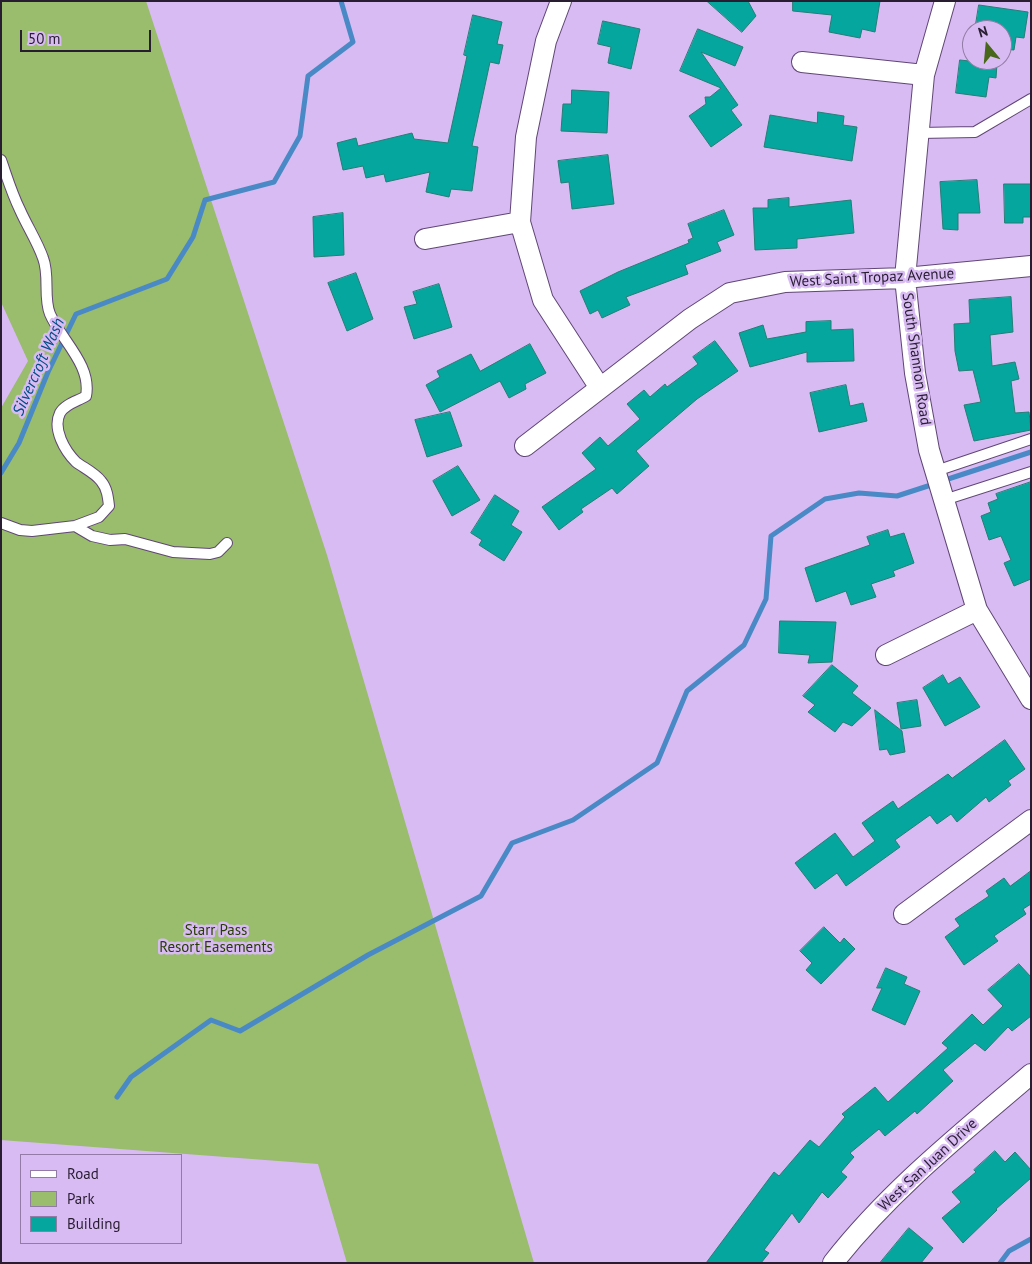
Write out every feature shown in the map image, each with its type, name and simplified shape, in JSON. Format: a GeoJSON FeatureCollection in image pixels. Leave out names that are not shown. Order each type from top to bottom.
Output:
{"type":"FeatureCollection","features":[{"type":"Feature","properties":{"kind":"street"},"geometry":{"type":"LineString","coordinates":[[561,1],[546,41],[526,136],[520,222],[543,300],[600,388]]}},
{"type":"Feature","properties":{"kind":"street","name":"South Shannon Road"},"geometry":{"type":"LineString","coordinates":[[945,1],[924,75],[905,278],[915,373],[929,450],[977,610],[1028,687]]}},
{"type":"Feature","properties":{"kind":"street"},"geometry":{"type":"LineString","coordinates":[[802,62],[924,75]]}},
{"type":"Feature","properties":{"kind":"street"},"geometry":{"type":"LineString","coordinates":[[425,239],[520,222]]}},
{"type":"Feature","properties":{"kind":"street","name":"West Saint Tropaz Avenue"},"geometry":{"type":"LineString","coordinates":[[525,446],[690,319],[730,294],[785,282],[905,278],[1031,266]]}},
{"type":"Feature","properties":{"kind":"street"},"geometry":{"type":"LineString","coordinates":[[886,655],[977,610]]}},
{"type":"Feature","properties":{"kind":"street"},"geometry":{"type":"LineString","coordinates":[[904,914],[1031,820]]}},
{"type":"Feature","properties":{"kind":"street","name":"West San Juan Drive"},"geometry":{"type":"LineString","coordinates":[[833,1263],[856,1232],[941,1150],[1031,1074]]}},
{"type":"Feature","properties":{"kind":"lane"},"geometry":{"type":"LineString","coordinates":[[919,134],[976,132],[1031,99]]}},
{"type":"Feature","properties":{"kind":"lane"},"geometry":{"type":"LineString","coordinates":[[1,160],[19,209],[44,259],[48,283],[49,313],[70,346],[86,379],[86,396],[67,405],[60,413],[59,433],[62,444],[76,462],[100,479],[106,491],[109,506],[99,517],[75,526],[32,531],[20,530],[1,523]]}},
{"type":"Feature","properties":{"kind":"lane"},"geometry":{"type":"LineString","coordinates":[[936,471],[1031,440]]}},
{"type":"Feature","properties":{"kind":"lane"},"geometry":{"type":"LineString","coordinates":[[944,500],[1031,472]]}},
{"type":"Feature","properties":{"kind":"lane"},"geometry":{"type":"LineString","coordinates":[[75,526],[92,536],[110,540],[125,539],[173,552],[210,554],[218,552],[227,543]]}},
{"type":"Feature","properties":{"kind":"green space","name":"Starr Pass Resort Easements"},"geometry":{"type":"Polygon","coordinates":[[[1,1],[146,1],[327,555],[534,1263],[347,1263],[318,1164],[1,1140],[1,408],[28,361],[1,302],[1,1]]]}},
{"type":"Feature","properties":{"kind":"building"},"geometry":{"type":"Polygon","coordinates":[[[707,1],[748,1],[756,16],[742,32],[707,1]]]}},
{"type":"Feature","properties":{"kind":"building"},"geometry":{"type":"Polygon","coordinates":[[[793,1],[880,1],[875,32],[862,29],[860,38],[829,32],[832,15],[793,11],[793,1]]]}},
{"type":"Feature","properties":{"kind":"building"},"geometry":{"type":"Polygon","coordinates":[[[979,5],[1028,12],[1024,38],[1016,37],[1014,50],[1012,50],[1012,20],[977,20],[979,5]]]}},
{"type":"Feature","properties":{"kind":"building"},"geometry":{"type":"Polygon","coordinates":[[[473,15],[502,22],[497,44],[503,45],[499,64],[490,62],[472,146],[478,147],[472,191],[451,189],[449,197],[426,192],[430,172],[386,182],[384,174],[366,178],[363,166],[343,170],[337,143],[356,138],[358,146],[412,133],[414,139],[448,143],[467,56],[464,55],[473,15]]]}},
{"type":"Feature","properties":{"kind":"building"},"geometry":{"type":"Polygon","coordinates":[[[603,21],[640,29],[631,69],[608,63],[611,47],[598,44],[603,21]]]}},
{"type":"Feature","properties":{"kind":"building"},"geometry":{"type":"Polygon","coordinates":[[[698,29],[743,47],[735,66],[701,52],[738,105],[731,110],[742,125],[711,147],[689,116],[706,104],[705,97],[710,97],[721,88],[680,71],[698,29]]]}},
{"type":"Feature","properties":{"kind":"building"},"geometry":{"type":"Polygon","coordinates":[[[960,60],[962,60],[962,70],[997,70],[996,78],[989,77],[986,97],[956,93],[960,60]]]}},
{"type":"Feature","properties":{"kind":"building"},"geometry":{"type":"Polygon","coordinates":[[[572,90],[609,92],[607,133],[561,131],[563,104],[571,104],[572,90]]]}},
{"type":"Feature","properties":{"kind":"building"},"geometry":{"type":"Polygon","coordinates":[[[818,112],[844,116],[843,125],[857,127],[852,161],[764,147],[770,115],[817,123],[818,112]]]}},
{"type":"Feature","properties":{"kind":"building"},"geometry":{"type":"Polygon","coordinates":[[[608,155],[614,204],[572,209],[569,182],[561,183],[558,161],[608,155]]]}},
{"type":"Feature","properties":{"kind":"building"},"geometry":{"type":"Polygon","coordinates":[[[977,180],[980,213],[958,213],[958,230],[943,229],[940,182],[977,180]]]}},
{"type":"Feature","properties":{"kind":"building"},"geometry":{"type":"Polygon","coordinates":[[[1004,184],[1031,184],[1031,217],[1023,217],[1023,223],[1005,223],[1004,184]]]}},
{"type":"Feature","properties":{"kind":"building"},"geometry":{"type":"Polygon","coordinates":[[[789,198],[789,207],[851,200],[854,233],[797,239],[797,248],[755,250],[753,208],[768,208],[768,200],[789,198]]]}},
{"type":"Feature","properties":{"kind":"building"},"geometry":{"type":"Polygon","coordinates":[[[724,210],[734,235],[717,242],[721,251],[685,265],[688,274],[626,297],[630,305],[602,318],[598,310],[590,314],[580,291],[618,272],[689,243],[688,240],[693,238],[688,224],[724,210]]]}},
{"type":"Feature","properties":{"kind":"building"},"geometry":{"type":"Polygon","coordinates":[[[343,213],[344,255],[314,257],[313,217],[343,213]]]}},
{"type":"Feature","properties":{"kind":"building"},"geometry":{"type":"Polygon","coordinates":[[[356,273],[373,319],[347,331],[328,283],[356,273]]]}},
{"type":"Feature","properties":{"kind":"building"},"geometry":{"type":"Polygon","coordinates":[[[439,284],[452,327],[414,339],[404,307],[417,304],[413,292],[439,284]]]}},
{"type":"Feature","properties":{"kind":"building"},"geometry":{"type":"Polygon","coordinates":[[[1011,297],[1013,332],[990,335],[992,366],[1015,362],[1019,379],[1011,381],[1015,413],[1029,412],[1031,430],[974,441],[964,405],[981,402],[973,370],[959,371],[955,351],[954,324],[970,323],[969,300],[1011,297]]]}},
{"type":"Feature","properties":{"kind":"building"},"geometry":{"type":"Polygon","coordinates":[[[831,321],[831,330],[853,329],[854,361],[807,362],[807,352],[750,367],[739,333],[763,325],[767,339],[806,332],[806,322],[831,321]]]}},
{"type":"Feature","properties":{"kind":"building"},"geometry":{"type":"Polygon","coordinates":[[[715,341],[738,371],[697,399],[636,451],[649,466],[617,494],[612,488],[581,509],[583,512],[559,530],[542,507],[596,469],[582,453],[600,437],[608,446],[640,419],[627,404],[644,390],[650,397],[665,384],[667,387],[698,364],[693,357],[715,341]]]}},
{"type":"Feature","properties":{"kind":"building"},"geometry":{"type":"Polygon","coordinates":[[[530,344],[546,373],[525,384],[526,389],[509,398],[500,381],[440,412],[426,385],[440,377],[437,371],[471,354],[480,371],[530,344]]]}},
{"type":"Feature","properties":{"kind":"building"},"geometry":{"type":"Polygon","coordinates":[[[846,385],[850,406],[863,403],[867,421],[819,432],[810,393],[846,385]]]}},
{"type":"Feature","properties":{"kind":"building"},"geometry":{"type":"Polygon","coordinates":[[[450,412],[462,446],[427,457],[415,420],[450,412]]]}},
{"type":"Feature","properties":{"kind":"building"},"geometry":{"type":"Polygon","coordinates":[[[458,466],[480,500],[452,516],[433,481],[458,466]]]}},
{"type":"Feature","properties":{"kind":"building"},"geometry":{"type":"Polygon","coordinates":[[[1031,482],[1031,579],[1014,586],[1004,563],[1011,560],[1001,536],[989,540],[981,516],[991,512],[988,503],[998,499],[996,494],[1031,482]]]}},
{"type":"Feature","properties":{"kind":"building"},"geometry":{"type":"Polygon","coordinates":[[[495,495],[519,511],[511,525],[522,532],[504,561],[479,545],[482,540],[471,533],[495,495]]]}},
{"type":"Feature","properties":{"kind":"building"},"geometry":{"type":"Polygon","coordinates":[[[888,530],[890,537],[904,533],[914,563],[893,571],[895,576],[871,584],[876,597],[851,605],[846,591],[816,602],[805,568],[870,545],[867,537],[888,530]]]}},
{"type":"Feature","properties":{"kind":"building"},"geometry":{"type":"Polygon","coordinates":[[[780,621],[836,622],[832,662],[808,663],[810,655],[779,653],[780,621]]]}},
{"type":"Feature","properties":{"kind":"building"},"geometry":{"type":"Polygon","coordinates":[[[832,665],[858,686],[852,693],[871,708],[852,726],[843,722],[835,732],[808,712],[815,705],[803,696],[832,665]]]}},
{"type":"Feature","properties":{"kind":"building"},"geometry":{"type":"Polygon","coordinates":[[[943,675],[948,684],[960,677],[980,707],[945,726],[923,688],[943,675]]]}},
{"type":"Feature","properties":{"kind":"building"},"geometry":{"type":"Polygon","coordinates":[[[917,700],[921,726],[901,729],[897,703],[917,700]]]}},
{"type":"Feature","properties":{"kind":"building"},"geometry":{"type":"Polygon","coordinates":[[[875,710],[902,731],[905,752],[890,755],[887,749],[880,750],[875,710]]]}},
{"type":"Feature","properties":{"kind":"building"},"geometry":{"type":"Polygon","coordinates":[[[1005,740],[1025,769],[1008,781],[1011,785],[989,802],[986,797],[957,822],[951,814],[937,824],[930,815],[895,840],[900,847],[846,886],[837,873],[815,889],[795,863],[835,833],[853,857],[875,841],[862,823],[893,801],[898,809],[948,774],[952,778],[1005,740]]]}},
{"type":"Feature","properties":{"kind":"building"},"geometry":{"type":"Polygon","coordinates":[[[1031,871],[1031,904],[1023,909],[1026,914],[994,936],[998,941],[964,965],[945,937],[960,926],[955,919],[989,896],[986,891],[1004,878],[1010,886],[1031,871]]]}},
{"type":"Feature","properties":{"kind":"building"},"geometry":{"type":"Polygon","coordinates":[[[824,927],[840,943],[844,938],[855,949],[821,984],[806,970],[812,963],[800,951],[824,927]]]}},
{"type":"Feature","properties":{"kind":"building"},"geometry":{"type":"Polygon","coordinates":[[[1019,964],[1031,977],[1031,1016],[1012,1031],[1008,1027],[985,1051],[975,1043],[943,1070],[953,1081],[917,1114],[915,1111],[885,1136],[879,1129],[850,1153],[854,1157],[841,1172],[847,1177],[828,1198],[822,1192],[799,1223],[792,1213],[764,1250],[769,1253],[761,1263],[706,1263],[774,1172],[779,1176],[810,1140],[819,1147],[845,1117],[842,1114],[875,1087],[888,1102],[948,1048],[942,1043],[972,1014],[983,1025],[1003,1006],[988,990],[1019,964]]]}},
{"type":"Feature","properties":{"kind":"building"},"geometry":{"type":"Polygon","coordinates":[[[886,968],[907,977],[904,984],[920,991],[905,1025],[872,1010],[882,988],[877,988],[886,968]]]}},
{"type":"Feature","properties":{"kind":"building"},"geometry":{"type":"Polygon","coordinates":[[[995,1151],[1005,1162],[1015,1152],[1031,1170],[1031,1178],[996,1209],[963,1243],[942,1218],[961,1202],[952,1192],[976,1172],[974,1170],[995,1151]]]}},
{"type":"Feature","properties":{"kind":"building"},"geometry":{"type":"Polygon","coordinates":[[[909,1228],[933,1248],[921,1263],[880,1263],[909,1228]]]}},
{"type":"Feature","properties":{"kind":"waterway","name":"Silvercroft Wash"},"geometry":{"type":"LineString","coordinates":[[1,473],[19,443],[48,372],[76,314],[167,279],[193,237],[205,200],[274,182],[300,136],[308,76],[353,42],[341,1]]}},
{"type":"Feature","properties":{"kind":"waterway"},"geometry":{"type":"LineString","coordinates":[[942,481],[1031,452]]}},
{"type":"Feature","properties":{"kind":"waterway"},"geometry":{"type":"LineString","coordinates":[[117,1097],[131,1077],[211,1020],[240,1031],[368,955],[481,896],[512,843],[573,820],[657,763],[687,691],[744,645],[766,599],[771,536],[825,499],[859,493],[897,496],[934,484]]}},
{"type":"Feature","properties":{"kind":"waterway"},"geometry":{"type":"LineString","coordinates":[[1000,1263],[1009,1251],[1031,1239]]}}]}
